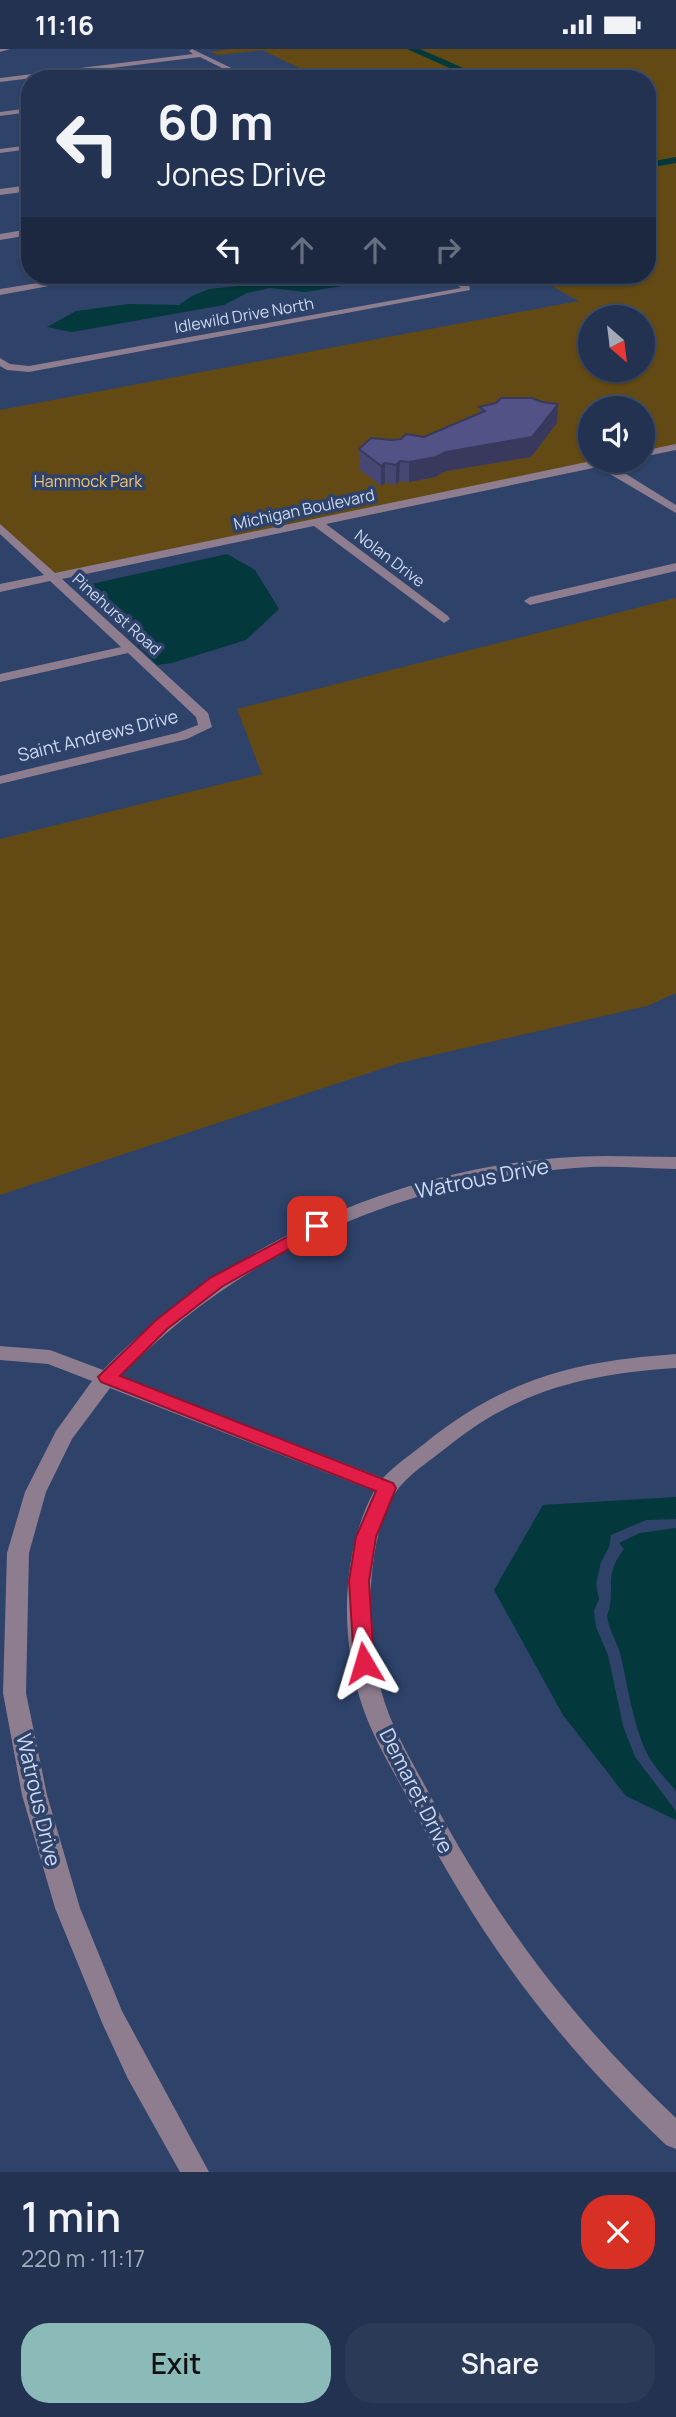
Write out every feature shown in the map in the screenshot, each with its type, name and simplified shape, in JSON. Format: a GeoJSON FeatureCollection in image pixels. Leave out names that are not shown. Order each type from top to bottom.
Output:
{"type":"FeatureCollection","features":[{"type":"Feature","properties":{"kind":"street"},"geometry":{"type":"LineString","coordinates":[[0,50],[6,49]]}},
{"type":"Feature","properties":{"kind":"street"},"geometry":{"type":"LineString","coordinates":[[187,49],[232,70]]}},
{"type":"Feature","properties":{"kind":"street"},"geometry":{"type":"LineString","coordinates":[[85,70],[202,55]]}},
{"type":"Feature","properties":{"kind":"street"},"geometry":{"type":"LineString","coordinates":[[0,81],[21,78]]}},
{"type":"Feature","properties":{"kind":"street"},"geometry":{"type":"LineString","coordinates":[[0,114],[21,111]]}},
{"type":"Feature","properties":{"kind":"street"},"geometry":{"type":"LineString","coordinates":[[0,151],[21,148]]}},
{"type":"Feature","properties":{"kind":"street"},"geometry":{"type":"LineString","coordinates":[[0,192],[21,189]]}},
{"type":"Feature","properties":{"kind":"street"},"geometry":{"type":"LineString","coordinates":[[0,237],[21,234]]}},
{"type":"Feature","properties":{"kind":"street"},"geometry":{"type":"LineString","coordinates":[[0,292],[49,284]]}},
{"type":"Feature","properties":{"kind":"street","name":"Idlewild Drive North"},"geometry":{"type":"LineString","coordinates":[[0,361],[7,367],[29,369],[465,290],[466,286],[462,284]]}},
{"type":"Feature","properties":{"kind":"street"},"geometry":{"type":"LineString","coordinates":[[655,451],[676,447]]}},
{"type":"Feature","properties":{"kind":"street","name":"Michigan Boulevard"},"geometry":{"type":"LineString","coordinates":[[0,588],[578,468]]}},
{"type":"Feature","properties":{"kind":"street"},"geometry":{"type":"LineString","coordinates":[[616,473],[676,510]]}},
{"type":"Feature","properties":{"kind":"street","name":"Nolan Drive"},"geometry":{"type":"LineString","coordinates":[[316,522],[444,619]]}},
{"type":"Feature","properties":{"kind":"street","name":"Pinehurst Road"},"geometry":{"type":"LineString","coordinates":[[0,528],[203,716],[205,727]]}},
{"type":"Feature","properties":{"kind":"street"},"geometry":{"type":"LineString","coordinates":[[530,601],[676,567]]}},
{"type":"Feature","properties":{"kind":"street"},"geometry":{"type":"LineString","coordinates":[[0,678],[129,649]]}},
{"type":"Feature","properties":{"kind":"street","name":"Saint Andrews Drive"},"geometry":{"type":"LineString","coordinates":[[0,781],[182,736],[205,727]]}},
{"type":"Feature","properties":{"kind":"street","name":"Watrous Drive"},"geometry":{"type":"LineString","coordinates":[[195,2172],[168,2127],[91,1971],[65,1908],[38,1814],[14,1685],[17,1556],[30,1506],[67,1430],[107,1377],[161,1325],[217,1282],[317,1226],[422,1188],[496,1173],[568,1163],[676,1163]]}},
{"type":"Feature","properties":{"kind":"street"},"geometry":{"type":"LineString","coordinates":[[0,1353],[50,1357],[387,1488]]}},
{"type":"Feature","properties":{"kind":"street","name":"Demaret Drive"},"geometry":{"type":"LineString","coordinates":[[676,1361],[625,1363],[551,1378],[499,1399],[452,1429],[387,1488],[366,1537],[359,1581],[364,1663],[375,1709],[443,1843],[482,1911],[540,1990],[599,2060],[676,2136]]}},
{"type":"Feature","properties":{"kind":"green space","name":"Hammock Park"},"geometry":{"type":"Polygon","coordinates":[[[230,49],[676,49],[676,446],[655,450],[655,396],[578,396],[578,466],[51,577],[0,528],[0,410],[579,301],[548,284],[656,284],[656,70],[303,70],[262,50],[218,55],[210,52],[230,49]]]}},
{"type":"Feature","properties":{"kind":"green space"},"geometry":{"type":"Polygon","coordinates":[[[676,598],[676,993],[647,1006],[399,1063],[0,1195],[0,839],[262,774],[237,709],[676,598]]]}},
{"type":"Feature","properties":{"kind":"shaded area"},"geometry":{"type":"Polygon","coordinates":[[[255,284],[355,284],[305,292],[270,288],[247,293],[224,305],[72,332],[47,327],[76,311],[129,304],[179,305],[209,289],[255,284]]]}},
{"type":"Feature","properties":{"kind":"shaded area"},"geometry":{"type":"Polygon","coordinates":[[[227,554],[255,570],[279,609],[246,640],[172,663],[157,665],[78,587],[227,554]]]}},
{"type":"Feature","properties":{"kind":"shaded area"},"geometry":{"type":"Polygon","coordinates":[[[676,1497],[676,1519],[646,1520],[611,1535],[596,1584],[599,1599],[594,1611],[596,1627],[608,1655],[623,1726],[635,1757],[676,1811],[676,1820],[626,1796],[563,1715],[494,1590],[543,1505],[676,1497]]]}},
{"type":"Feature","properties":{"kind":"shaded area"},"geometry":{"type":"Polygon","coordinates":[[[676,1528],[676,1791],[655,1766],[644,1746],[635,1721],[620,1652],[607,1616],[613,1568],[624,1549],[619,1543],[640,1533],[676,1528]]]}},
{"type":"Feature","properties":{"kind":"building"},"geometry":{"type":"Polygon","coordinates":[[[501,398],[532,398],[558,404],[532,437],[446,452],[436,457],[409,462],[400,461],[396,465],[385,463],[381,466],[359,449],[371,438],[401,439],[406,434],[424,437],[485,411],[479,407],[496,403],[501,398]]]}},
{"type":"Feature","properties":{"kind":"waterway"},"geometry":{"type":"LineString","coordinates":[[412,49],[462,70]]}},
{"type":"Feature","properties":{"kind":"waterway"},"geometry":{"type":"LineString","coordinates":[[656,164],[676,160]]}},
{"type":"Feature","properties":{"kind":"route"},"geometry":{"type":"LineString","coordinates":[[317,1226],[217,1282],[161,1325],[107,1377],[387,1488],[366,1537],[359,1581],[364,1663]]}}]}
